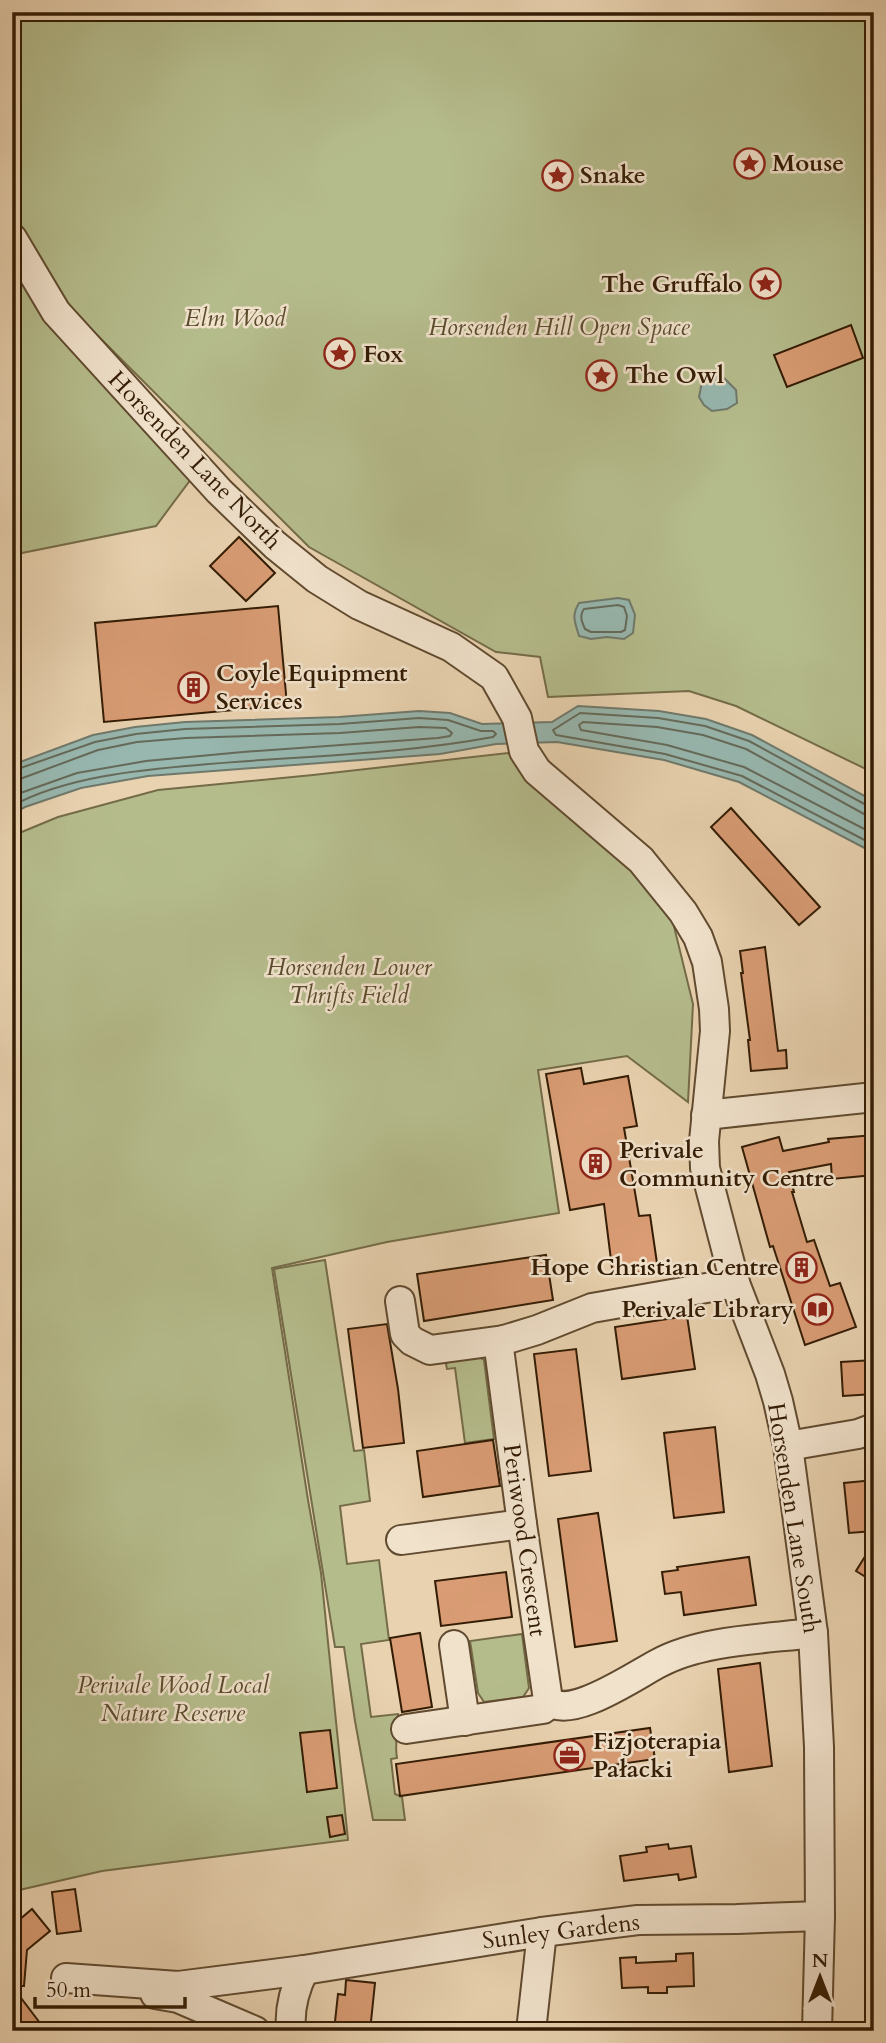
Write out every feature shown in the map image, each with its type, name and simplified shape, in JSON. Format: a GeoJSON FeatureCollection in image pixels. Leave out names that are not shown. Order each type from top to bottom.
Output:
{"type":"FeatureCollection","features":[{"type":"Feature","properties":{"kind":"street","name":"Horsenden Lane North"},"geometry":{"type":"LineString","coordinates":[[12,238],[57,312],[128,394],[219,491],[275,545],[317,579],[359,605],[451,647],[494,677]]}},
{"type":"Feature","properties":{"kind":"street","name":"Horsenden Lane South"},"geometry":{"type":"LineString","coordinates":[[494,677],[517,718],[524,751],[537,771],[641,860],[683,912],[698,937],[707,962],[714,1009],[714,1052],[704,1140],[705,1168],[735,1283],[778,1401],[788,1446],[813,1633],[819,1747],[820,1916],[817,2031]]}},
{"type":"Feature","properties":{"kind":"street"},"geometry":{"type":"LineString","coordinates":[[706,1115],[874,1097]]}},
{"type":"Feature","properties":{"kind":"street"},"geometry":{"type":"LineString","coordinates":[[400,1301],[405,1334],[412,1341],[430,1350],[504,1340],[592,1308],[735,1283]]}},
{"type":"Feature","properties":{"kind":"street","name":"Periwood Crescent"},"geometry":{"type":"LineString","coordinates":[[504,1340],[499,1348],[522,1524],[550,1703]]}},
{"type":"Feature","properties":{"kind":"street"},"geometry":{"type":"LineString","coordinates":[[788,1446],[858,1434],[874,1428]]}},
{"type":"Feature","properties":{"kind":"street"},"geometry":{"type":"LineString","coordinates":[[401,1540],[522,1524]]}},
{"type":"Feature","properties":{"kind":"street"},"geometry":{"type":"LineString","coordinates":[[406,1729],[543,1709],[550,1703],[562,1707],[597,1698],[662,1661],[690,1650],[813,1633]]}},
{"type":"Feature","properties":{"kind":"street"},"geometry":{"type":"LineString","coordinates":[[454,1645],[465,1721]]}},
{"type":"Feature","properties":{"kind":"street","name":"Sunley Gardens"},"geometry":{"type":"LineString","coordinates":[[254,2031],[178,1998],[66,1978],[178,1986],[638,1920],[820,1916]]}},
{"type":"Feature","properties":{"kind":"street"},"geometry":{"type":"LineString","coordinates":[[531,2031],[542,1932]]}},
{"type":"Feature","properties":{"kind":"street"},"geometry":{"type":"LineString","coordinates":[[292,2018],[296,1985],[304,1970]]}},
{"type":"Feature","properties":{"kind":"green space","name":"Horsenden Hill Open Space"},"geometry":{"type":"Polygon","coordinates":[[[12,12],[874,12],[874,773],[736,706],[689,691],[548,697],[540,657],[496,652],[309,547],[61,299],[12,211],[12,12]]]}},
{"type":"Feature","properties":{"kind":"green space"},"geometry":{"type":"Polygon","coordinates":[[[12,266],[27,292],[72,346],[191,479],[156,526],[12,555],[12,266]]]}},
{"type":"Feature","properties":{"kind":"green space"},"geometry":{"type":"Polygon","coordinates":[[[508,753],[598,842],[635,868],[670,910],[693,1004],[688,1102],[627,1056],[538,1070],[559,1213],[387,1242],[272,1268],[321,1573],[348,1840],[102,1871],[12,1893],[12,836],[58,817],[158,790],[508,753]]]}},
{"type":"Feature","properties":{"kind":"green space"},"geometry":{"type":"Polygon","coordinates":[[[325,1260],[354,1451],[364,1450],[370,1501],[340,1506],[347,1564],[379,1560],[389,1640],[361,1644],[371,1717],[398,1714],[397,1758],[391,1759],[395,1794],[402,1797],[405,1820],[373,1820],[344,1647],[335,1647],[274,1269],[325,1260]]]}},
{"type":"Feature","properties":{"kind":"green space"},"geometry":{"type":"Polygon","coordinates":[[[479,1357],[484,1360],[494,1439],[465,1443],[455,1368],[447,1369],[446,1364],[450,1360],[479,1357]]]}},
{"type":"Feature","properties":{"kind":"green space"},"geometry":{"type":"Polygon","coordinates":[[[522,1634],[529,1688],[523,1697],[484,1702],[478,1693],[470,1641],[522,1634]]]}},
{"type":"Feature","properties":{"kind":"water"},"geometry":{"type":"Polygon","coordinates":[[[714,376],[724,378],[736,390],[737,403],[727,409],[712,411],[699,397],[702,382],[714,376]]]}},
{"type":"Feature","properties":{"kind":"water"},"geometry":{"type":"Polygon","coordinates":[[[618,598],[629,600],[635,615],[633,633],[624,639],[591,639],[579,636],[574,615],[579,603],[618,598]]]}},
{"type":"Feature","properties":{"kind":"water"},"geometry":{"type":"Polygon","coordinates":[[[578,706],[659,711],[706,719],[752,735],[874,801],[874,853],[739,782],[664,760],[557,742],[496,744],[440,754],[148,776],[81,788],[12,814],[12,765],[93,735],[185,722],[339,717],[419,711],[450,713],[482,724],[552,722],[578,706]]]}},
{"type":"Feature","properties":{"kind":"building"},"geometry":{"type":"Polygon","coordinates":[[[851,325],[863,358],[787,387],[774,355],[851,325]]]}},
{"type":"Feature","properties":{"kind":"building"},"geometry":{"type":"Polygon","coordinates":[[[239,537],[275,573],[246,601],[210,566],[239,537]]]}},
{"type":"Feature","properties":{"kind":"building"},"geometry":{"type":"Polygon","coordinates":[[[278,606],[287,705],[104,722],[95,623],[278,606]]]}},
{"type":"Feature","properties":{"kind":"building"},"geometry":{"type":"Polygon","coordinates":[[[731,808],[820,907],[799,925],[711,827],[731,808]]]}},
{"type":"Feature","properties":{"kind":"building"},"geometry":{"type":"Polygon","coordinates":[[[765,947],[778,1051],[786,1050],[787,1068],[751,1071],[740,951],[765,947]]]}},
{"type":"Feature","properties":{"kind":"building","name":"Perivale Community Centre"},"geometry":{"type":"Polygon","coordinates":[[[581,1068],[584,1084],[628,1076],[637,1126],[624,1128],[639,1216],[650,1215],[658,1270],[613,1276],[604,1204],[570,1210],[546,1074],[581,1068]]]}},
{"type":"Feature","properties":{"kind":"building"},"geometry":{"type":"Polygon","coordinates":[[[874,1135],[874,1175],[832,1179],[831,1164],[789,1172],[807,1242],[814,1240],[830,1286],[840,1283],[856,1327],[805,1345],[773,1246],[770,1247],[742,1147],[779,1137],[783,1151],[829,1142],[828,1139],[874,1135]]]}},
{"type":"Feature","properties":{"kind":"building"},"geometry":{"type":"Polygon","coordinates":[[[546,1255],[553,1300],[424,1321],[417,1274],[546,1255]]]}},
{"type":"Feature","properties":{"kind":"building"},"geometry":{"type":"Polygon","coordinates":[[[687,1316],[695,1369],[622,1379],[615,1327],[687,1316]]]}},
{"type":"Feature","properties":{"kind":"building"},"geometry":{"type":"Polygon","coordinates":[[[387,1324],[404,1443],[363,1448],[348,1329],[387,1324]]]}},
{"type":"Feature","properties":{"kind":"building"},"geometry":{"type":"Polygon","coordinates":[[[576,1349],[591,1471],[549,1476],[534,1354],[576,1349]]]}},
{"type":"Feature","properties":{"kind":"building"},"geometry":{"type":"Polygon","coordinates":[[[874,1360],[874,1394],[843,1396],[841,1362],[874,1360]]]}},
{"type":"Feature","properties":{"kind":"building"},"geometry":{"type":"Polygon","coordinates":[[[715,1427],[724,1512],[674,1518],[664,1433],[715,1427]]]}},
{"type":"Feature","properties":{"kind":"building"},"geometry":{"type":"Polygon","coordinates":[[[493,1440],[500,1486],[423,1497],[417,1451],[493,1440]]]}},
{"type":"Feature","properties":{"kind":"building"},"geometry":{"type":"Polygon","coordinates":[[[874,1480],[874,1531],[849,1533],[844,1483],[874,1480]]]}},
{"type":"Feature","properties":{"kind":"building"},"geometry":{"type":"Polygon","coordinates":[[[598,1513],[617,1641],[575,1647],[558,1519],[598,1513]]]}},
{"type":"Feature","properties":{"kind":"building"},"geometry":{"type":"Polygon","coordinates":[[[874,1542],[874,1582],[856,1571],[874,1542]]]}},
{"type":"Feature","properties":{"kind":"building"},"geometry":{"type":"Polygon","coordinates":[[[749,1557],[756,1605],[684,1615],[681,1592],[665,1594],[662,1572],[678,1570],[677,1567],[749,1557]]]}},
{"type":"Feature","properties":{"kind":"building"},"geometry":{"type":"Polygon","coordinates":[[[506,1572],[512,1617],[441,1626],[435,1581],[506,1572]]]}},
{"type":"Feature","properties":{"kind":"building"},"geometry":{"type":"Polygon","coordinates":[[[420,1633],[432,1707],[402,1712],[390,1638],[420,1633]]]}},
{"type":"Feature","properties":{"kind":"building"},"geometry":{"type":"Polygon","coordinates":[[[760,1663],[772,1766],[729,1772],[718,1669],[760,1663]]]}},
{"type":"Feature","properties":{"kind":"building"},"geometry":{"type":"Polygon","coordinates":[[[650,1728],[655,1759],[400,1796],[396,1764],[650,1728]]]}},
{"type":"Feature","properties":{"kind":"building"},"geometry":{"type":"Polygon","coordinates":[[[330,1730],[337,1788],[307,1792],[300,1733],[330,1730]]]}},
{"type":"Feature","properties":{"kind":"building"},"geometry":{"type":"Polygon","coordinates":[[[342,1815],[345,1834],[330,1837],[327,1817],[342,1815]]]}},
{"type":"Feature","properties":{"kind":"building"},"geometry":{"type":"Polygon","coordinates":[[[668,1844],[669,1849],[691,1846],[696,1877],[679,1880],[678,1874],[624,1881],[620,1856],[647,1852],[646,1847],[668,1844]]]}},
{"type":"Feature","properties":{"kind":"building"},"geometry":{"type":"Polygon","coordinates":[[[75,1889],[81,1931],[57,1934],[52,1892],[75,1889]]]}},
{"type":"Feature","properties":{"kind":"building"},"geometry":{"type":"Polygon","coordinates":[[[32,1909],[50,1931],[27,1950],[24,1986],[12,1986],[12,1926],[32,1909]]]}},
{"type":"Feature","properties":{"kind":"building"},"geometry":{"type":"Polygon","coordinates":[[[693,1953],[694,1986],[667,1987],[667,1993],[648,1993],[648,1987],[622,1988],[620,1958],[636,1957],[636,1963],[676,1961],[676,1954],[693,1953]]]}},
{"type":"Feature","properties":{"kind":"building"},"geometry":{"type":"Polygon","coordinates":[[[346,1980],[375,1983],[370,2031],[334,2031],[338,1994],[345,1995],[346,1980]]]}},
{"type":"Feature","properties":{"kind":"building"},"geometry":{"type":"Polygon","coordinates":[[[12,1986],[46,2031],[12,2031],[12,1986]]]}},
{"type":"Feature","properties":{"kind":"place","name":"Mouse"},"geometry":{"type":"Point","coordinates":[749,163]}},
{"type":"Feature","properties":{"kind":"place","name":"Snake"},"geometry":{"type":"Point","coordinates":[557,175]}},
{"type":"Feature","properties":{"kind":"place","name":"The Gruffalo"},"geometry":{"type":"Point","coordinates":[765,284]}},
{"type":"Feature","properties":{"kind":"place","name":"Fox"},"geometry":{"type":"Point","coordinates":[340,354]}},
{"type":"Feature","properties":{"kind":"place","name":"The Owl"},"geometry":{"type":"Point","coordinates":[602,375]}},
{"type":"Feature","properties":{"kind":"place","name":"Coyle Equipment Services"},"geometry":{"type":"Point","coordinates":[193,687]}},
{"type":"Feature","properties":{"kind":"place","name":"Perivale Community Centre"},"geometry":{"type":"Point","coordinates":[596,1164]}},
{"type":"Feature","properties":{"kind":"place","name":"Hope Christian Centre"},"geometry":{"type":"Point","coordinates":[802,1267]}},
{"type":"Feature","properties":{"kind":"place","name":"Perivale Library"},"geometry":{"type":"Point","coordinates":[817,1309]}},
{"type":"Feature","properties":{"kind":"place","name":"Fizjoterapia Pałacki"},"geometry":{"type":"Point","coordinates":[570,1755]}},
{"type":"Feature","properties":{"kind":"park label","name":"Elm Wood"},"geometry":{"type":"Point","coordinates":[235,318]}},
{"type":"Feature","properties":{"kind":"park label","name":"Horsenden Lower Thrifts Field"},"geometry":{"type":"Point","coordinates":[349,981]}},
{"type":"Feature","properties":{"kind":"park label","name":"Perivale Wood Local Nature Reserve"},"geometry":{"type":"Point","coordinates":[173,1699]}}]}
